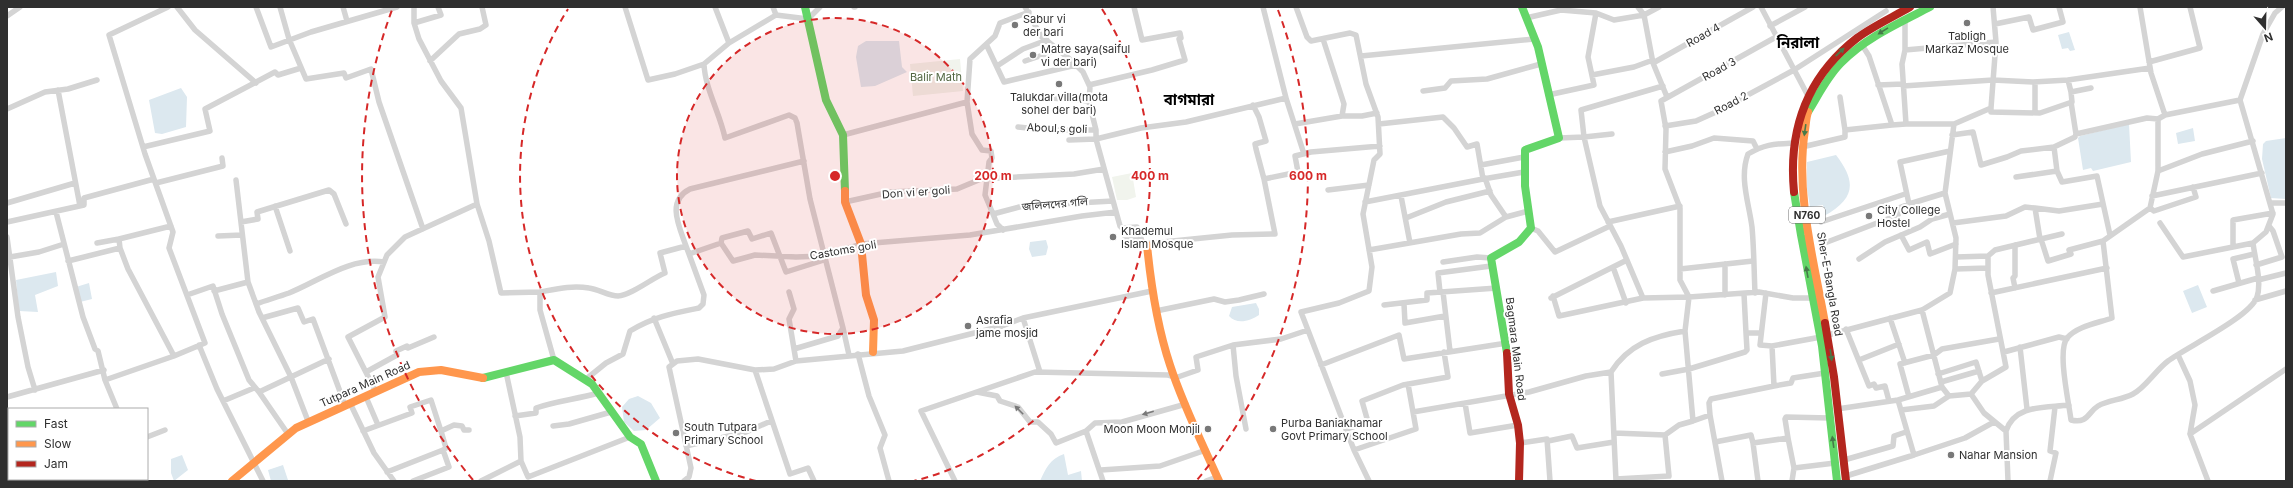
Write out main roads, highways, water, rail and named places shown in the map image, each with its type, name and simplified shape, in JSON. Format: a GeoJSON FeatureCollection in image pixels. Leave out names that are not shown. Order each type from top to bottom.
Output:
{"type":"FeatureCollection","features":[{"type":"Feature","properties":{"kind":"main road"},"geometry":{"type":"LineString","coordinates":[[805,7],[809,19],[826,100],[843,135],[845,202],[861,244],[866,295],[874,320],[873,352]]}},
{"type":"Feature","properties":{"kind":"main road","name":"Bagmara Main Road"},"geometry":{"type":"LineString","coordinates":[[1519,481],[1520,443],[1518,425],[1509,394],[1507,343],[1491,262],[1520,242],[1529,234],[1531,228],[1524,172],[1524,157],[1526,150],[1533,146],[1558,138],[1534,38],[1522,7]]}},
{"type":"Feature","properties":{"kind":"main road","name":"Sher-E-Bangla Road"},"geometry":{"type":"LineString","coordinates":[[1837,481],[1830,418],[1819,285],[1792,180],[1793,143],[1799,112],[1808,94],[1829,64],[1886,11],[1910,7]]}},
{"type":"Feature","properties":{"kind":"main road","name":"Sher-E-Bangla Road"},"geometry":{"type":"LineString","coordinates":[[1846,478],[1824,336],[1810,287],[1803,222],[1802,147],[1807,115],[1818,95],[1836,70],[1862,45],[1905,18],[1930,7]]}},
{"type":"Feature","properties":{"kind":"main road"},"geometry":{"type":"LineString","coordinates":[[1829,64],[1836,70]]}},
{"type":"Feature","properties":{"kind":"main road"},"geometry":{"type":"LineString","coordinates":[[1144,242],[1152,291],[1165,347],[1175,378],[1218,479]]}},
{"type":"Feature","properties":{"kind":"main road"},"geometry":{"type":"LineString","coordinates":[[1810,287],[1819,285]]}},
{"type":"Feature","properties":{"kind":"main road","name":"Tutpara Main Road"},"geometry":{"type":"LineString","coordinates":[[232,481],[288,434],[308,421],[366,397],[419,372],[441,370],[484,378],[554,360],[592,384],[630,437],[644,448],[656,481]]}},
{"type":"Feature","properties":{"kind":"place","name":"Tabligh Markaz Mosque"},"geometry":{"type":"Point","coordinates":[1967,23]}},
{"type":"Feature","properties":{"kind":"place","name":"Sabur vi der bari"},"geometry":{"type":"Point","coordinates":[1015,25]}},
{"type":"Feature","properties":{"kind":"place","name":"Matre saya(saiful vi der bari)"},"geometry":{"type":"Point","coordinates":[1033,55]}},
{"type":"Feature","properties":{"kind":"place","name":"Talukdar villa(mota sohel der bari)"},"geometry":{"type":"Point","coordinates":[1059,84]}},
{"type":"Feature","properties":{"kind":"place","name":"City College Hostel"},"geometry":{"type":"Point","coordinates":[1869,216]}},
{"type":"Feature","properties":{"kind":"place","name":"Khademul Islam Mosque"},"geometry":{"type":"Point","coordinates":[1113,237]}},
{"type":"Feature","properties":{"kind":"place","name":"Asrafia jame mosjid"},"geometry":{"type":"Point","coordinates":[968,326]}},
{"type":"Feature","properties":{"kind":"place","name":"Moon Moon Monjil"},"geometry":{"type":"Point","coordinates":[1208,429]}},
{"type":"Feature","properties":{"kind":"place","name":"Purba Baniakhamar Govt Primary School"},"geometry":{"type":"Point","coordinates":[1273,429]}},
{"type":"Feature","properties":{"kind":"place","name":"South Tutpara Primary School"},"geometry":{"type":"Point","coordinates":[676,433]}},
{"type":"Feature","properties":{"kind":"place","name":"Nahar Mansion"},"geometry":{"type":"Point","coordinates":[1951,455]}},
{"type":"Feature","properties":{"kind":"district","name":"নিরালা"},"geometry":{"type":"Point","coordinates":[1798,43]}},
{"type":"Feature","properties":{"kind":"district","name":"বাগমারা"},"geometry":{"type":"Point","coordinates":[1189,100]}},
{"type":"Feature","properties":{"kind":"park label","name":"Balir Math"},"geometry":{"type":"Point","coordinates":[936,77]}}]}
